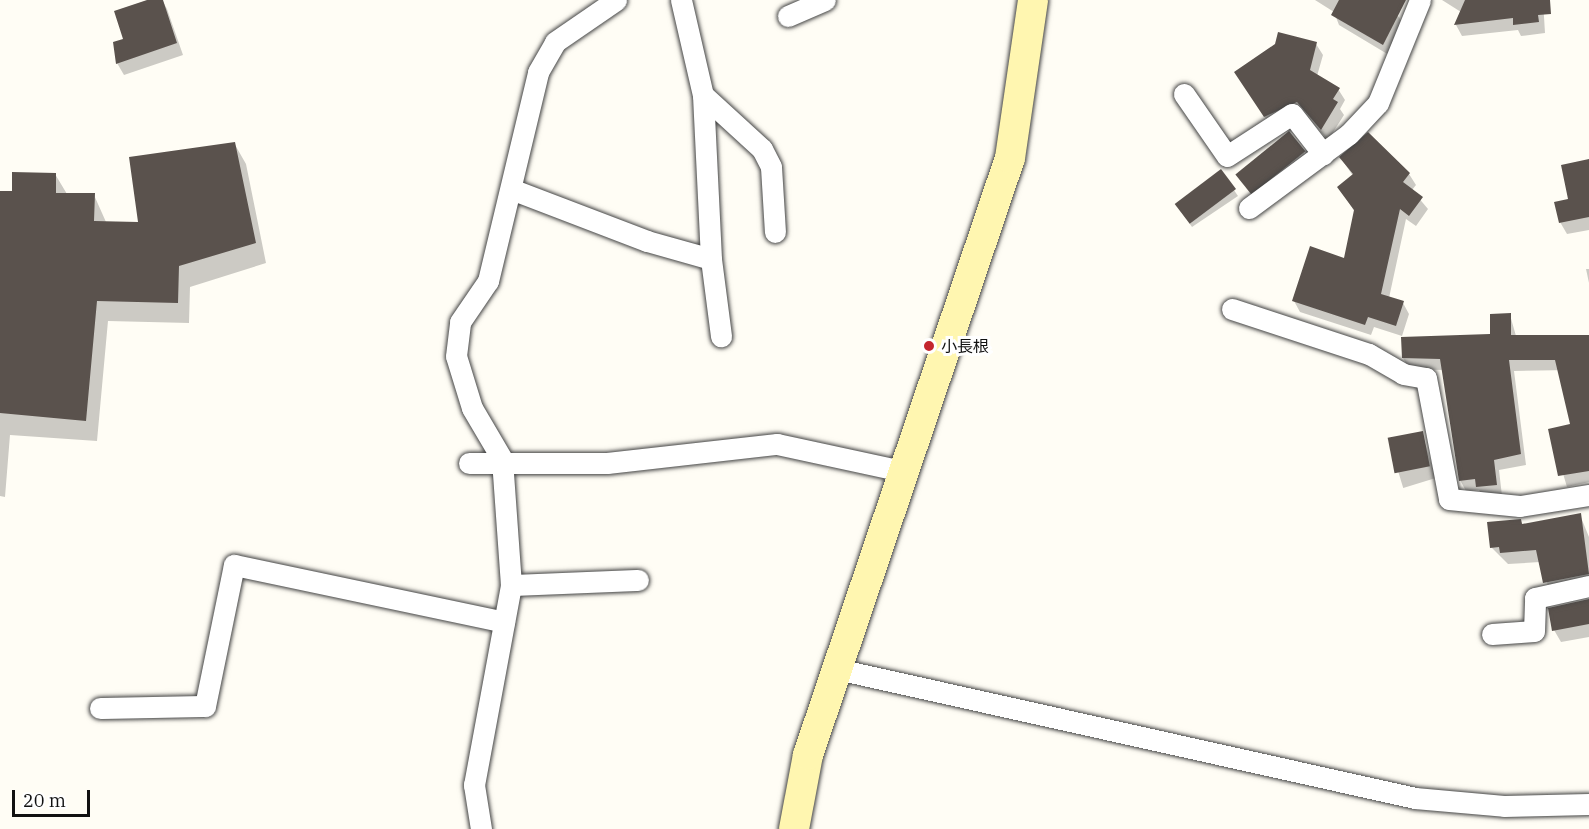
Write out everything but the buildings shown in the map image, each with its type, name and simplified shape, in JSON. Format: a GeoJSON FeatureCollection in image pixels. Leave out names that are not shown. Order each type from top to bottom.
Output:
{"type":"FeatureCollection","features":[{"type":"Feature","properties":{"kind":"street"},"geometry":{"type":"LineString","coordinates":[[481,829],[474,785],[511,585],[502,459],[472,408],[456,356],[460,322],[488,281],[538,72],[555,42],[616,0]]}},
{"type":"Feature","properties":{"kind":"street"},"geometry":{"type":"LineString","coordinates":[[681,0],[703,96],[711,259],[721,336]]}},
{"type":"Feature","properties":{"kind":"street"},"geometry":{"type":"LineString","coordinates":[[788,16],[825,0]]}},
{"type":"Feature","properties":{"kind":"street"},"geometry":{"type":"LineString","coordinates":[[794,829],[808,755],[902,471],[1010,158],[1033,0]]}},
{"type":"Feature","properties":{"kind":"street"},"geometry":{"type":"LineString","coordinates":[[1249,208],[1323,154],[1378,103],[1420,0]]}},
{"type":"Feature","properties":{"kind":"street"},"geometry":{"type":"LineString","coordinates":[[1185,94],[1227,156],[1292,114],[1323,154]]}},
{"type":"Feature","properties":{"kind":"street"},"geometry":{"type":"LineString","coordinates":[[703,96],[762,149],[771,168],[775,232]]}},
{"type":"Feature","properties":{"kind":"street"},"geometry":{"type":"LineString","coordinates":[[511,189],[647,241],[711,259]]}},
{"type":"Feature","properties":{"kind":"street"},"geometry":{"type":"LineString","coordinates":[[1232,309],[1369,354],[1403,374],[1426,378],[1449,499],[1520,506],[1589,495]]}},
{"type":"Feature","properties":{"kind":"street"},"geometry":{"type":"LineString","coordinates":[[469,462],[502,459],[608,463],[777,444],[902,471]]}},
{"type":"Feature","properties":{"kind":"street"},"geometry":{"type":"LineString","coordinates":[[100,708],[204,706],[234,565],[504,622]]}},
{"type":"Feature","properties":{"kind":"street"},"geometry":{"type":"LineString","coordinates":[[511,585],[638,580]]}},
{"type":"Feature","properties":{"kind":"street"},"geometry":{"type":"LineString","coordinates":[[1492,634],[1534,631],[1534,598],[1589,586]]}},
{"type":"Feature","properties":{"kind":"street"},"geometry":{"type":"LineString","coordinates":[[837,669],[1415,798],[1504,806],[1589,804]]}},
{"type":"Feature","properties":{"kind":"place","name":"小長根"},"geometry":{"type":"Point","coordinates":[929,346]}}]}
